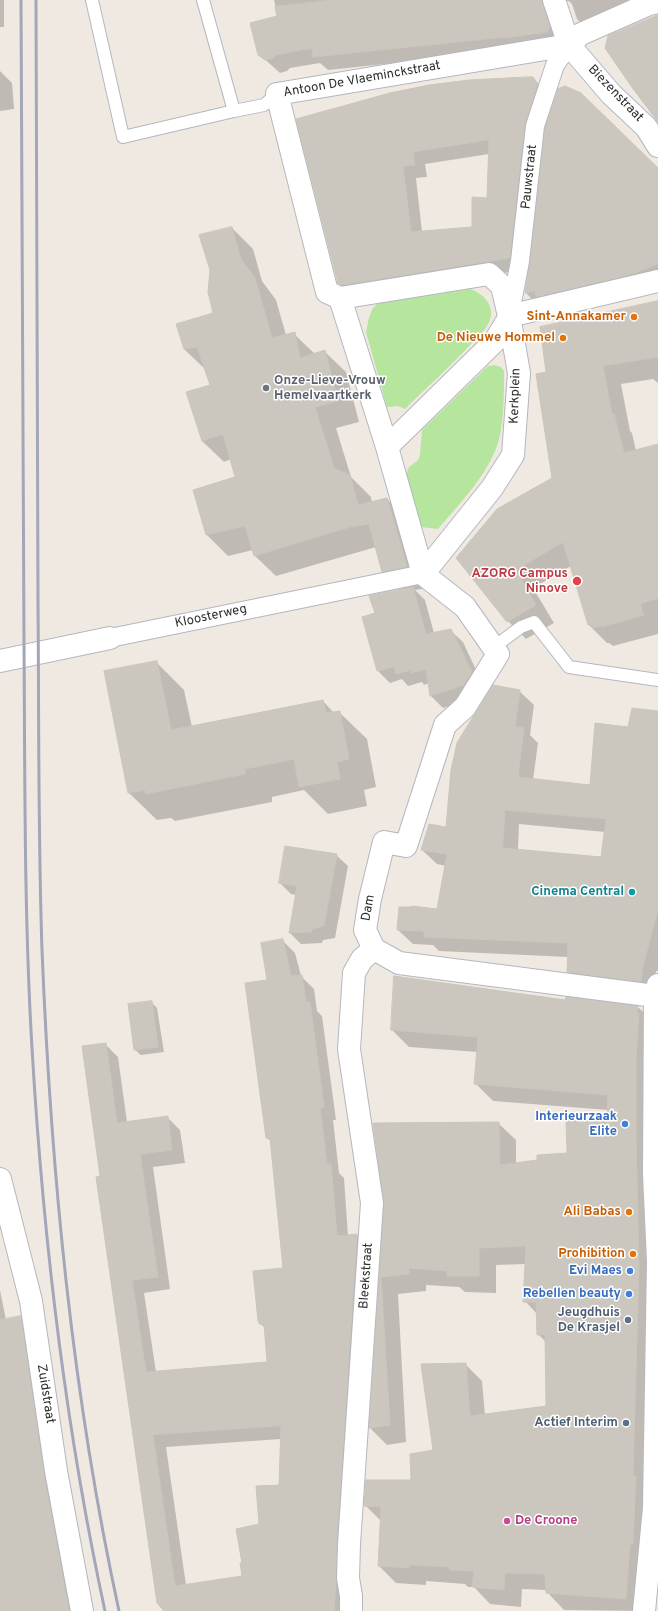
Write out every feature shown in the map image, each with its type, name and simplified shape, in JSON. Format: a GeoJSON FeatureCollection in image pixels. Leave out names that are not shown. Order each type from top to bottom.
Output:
{"type":"FeatureCollection","features":[{"type":"Feature","properties":{"kind":"street"},"geometry":{"type":"LineString","coordinates":[[554,0],[568,45],[581,34],[658,2]]}},
{"type":"Feature","properties":{"kind":"street","name":"Antoon De Vlaeminckstraat"},"geometry":{"type":"LineString","coordinates":[[340,298],[327,292],[277,94],[568,45]]}},
{"type":"Feature","properties":{"kind":"street","name":"Biezenstraat"},"geometry":{"type":"LineString","coordinates":[[568,45],[611,94],[646,127],[658,146]]}},
{"type":"Feature","properties":{"kind":"street","name":"Pauwstraat"},"geometry":{"type":"LineString","coordinates":[[509,317],[520,261],[535,126],[555,65],[568,45]]}},
{"type":"Feature","properties":{"kind":"street","name":"Kerkplein"},"geometry":{"type":"LineString","coordinates":[[340,298],[489,274],[502,286],[519,373],[513,455],[492,488],[423,574]]}},
{"type":"Feature","properties":{"kind":"street"},"geometry":{"type":"LineString","coordinates":[[387,447],[495,341],[509,317],[658,281]]}},
{"type":"Feature","properties":{"kind":"street"},"geometry":{"type":"LineString","coordinates":[[340,298],[387,447],[423,574],[465,607],[496,651]]}},
{"type":"Feature","properties":{"kind":"street","name":"Kloosterweg"},"geometry":{"type":"LineString","coordinates":[[0,662],[423,574]]}},
{"type":"Feature","properties":{"kind":"street","name":"Dam"},"geometry":{"type":"LineString","coordinates":[[374,949],[366,930],[370,899],[384,842],[406,846],[445,724],[465,707],[496,651]]}},
{"type":"Feature","properties":{"kind":"street"},"geometry":{"type":"LineString","coordinates":[[374,949],[399,963],[657,991],[654,1174],[658,1261],[654,1508],[649,1607]]}},
{"type":"Feature","properties":{"kind":"street","name":"Bleekstraat"},"geometry":{"type":"LineString","coordinates":[[351,1611],[351,1596],[348,1578],[349,1544],[372,1203],[349,1050],[354,973],[362,959],[374,949]]}},
{"type":"Feature","properties":{"kind":"street","name":"Zuidstraat"},"geometry":{"type":"LineString","coordinates":[[0,1180],[31,1301],[56,1471],[82,1611]]}},
{"type":"Feature","properties":{"kind":"lane"},"geometry":{"type":"LineString","coordinates":[[92,0],[122,137],[264,105],[277,94]]}},
{"type":"Feature","properties":{"kind":"lane"},"geometry":{"type":"LineString","coordinates":[[203,0],[234,111]]}},
{"type":"Feature","properties":{"kind":"lane"},"geometry":{"type":"LineString","coordinates":[[496,651],[521,628],[534,622],[569,667],[658,680]]}},
{"type":"Feature","properties":{"kind":"green space"},"geometry":{"type":"Polygon","coordinates":[[[470,289],[476,291],[489,303],[491,314],[490,320],[485,329],[455,361],[405,409],[398,406],[387,407],[366,332],[369,317],[373,308],[378,303],[470,289]]]}},
{"type":"Feature","properties":{"kind":"green space"},"geometry":{"type":"Polygon","coordinates":[[[494,365],[501,367],[504,371],[502,420],[496,448],[475,485],[438,529],[421,527],[406,475],[409,467],[418,460],[420,455],[422,430],[488,366],[494,365]]]}},
{"type":"Feature","properties":{"kind":"building"},"geometry":{"type":"Polygon","coordinates":[[[331,0],[542,0],[550,27],[547,32],[505,38],[313,57],[312,48],[276,55],[273,58],[265,60],[258,55],[250,23],[277,16],[275,7],[331,0]]]}},
{"type":"Feature","properties":{"kind":"building"},"geometry":{"type":"Polygon","coordinates":[[[658,15],[658,122],[605,48],[608,36],[658,15]]]}},
{"type":"Feature","properties":{"kind":"building"},"geometry":{"type":"Polygon","coordinates":[[[533,77],[538,84],[525,125],[510,258],[342,285],[338,283],[296,119],[390,93],[429,85],[469,80],[533,77]],[[489,140],[413,152],[415,165],[403,166],[411,232],[472,227],[472,197],[487,198],[489,140]]]}},
{"type":"Feature","properties":{"kind":"building"},"geometry":{"type":"Polygon","coordinates":[[[565,86],[581,93],[658,168],[658,264],[633,274],[536,297],[535,291],[525,293],[530,262],[545,128],[558,89],[565,86]]]}},
{"type":"Feature","properties":{"kind":"building","name":"Onze-Lieve-Vrouw Hemelvaartkerk"},"geometry":{"type":"Polygon","coordinates":[[[232,227],[241,259],[255,278],[272,338],[295,332],[300,358],[325,350],[338,401],[315,407],[334,468],[350,475],[358,505],[387,498],[407,567],[382,572],[369,524],[350,527],[254,556],[245,526],[206,535],[193,490],[235,477],[223,434],[202,441],[186,392],[210,385],[197,347],[184,349],[176,324],[213,313],[208,292],[210,270],[199,235],[232,227]]]}},
{"type":"Feature","properties":{"kind":"building"},"geometry":{"type":"Polygon","coordinates":[[[658,301],[658,357],[603,366],[612,415],[614,414],[624,453],[658,444],[658,598],[640,604],[644,615],[602,627],[593,628],[591,624],[588,625],[563,542],[516,570],[536,605],[507,622],[456,558],[497,509],[552,478],[536,374],[546,372],[540,327],[658,301]]]}},
{"type":"Feature","properties":{"kind":"building"},"geometry":{"type":"Polygon","coordinates":[[[413,587],[426,634],[451,629],[472,672],[464,685],[430,696],[426,669],[411,673],[411,670],[396,674],[394,667],[377,671],[362,617],[375,613],[369,596],[413,587]]]}},
{"type":"Feature","properties":{"kind":"building"},"geometry":{"type":"Polygon","coordinates":[[[157,661],[171,730],[323,700],[326,713],[340,711],[349,759],[337,762],[340,779],[299,787],[294,759],[245,769],[245,774],[146,794],[145,790],[128,793],[104,671],[157,661]]]}},
{"type":"Feature","properties":{"kind":"building"},"geometry":{"type":"Polygon","coordinates":[[[493,685],[520,690],[515,727],[524,728],[518,777],[590,785],[595,723],[628,727],[632,708],[658,711],[658,909],[643,966],[641,982],[567,972],[568,943],[424,937],[424,931],[397,930],[399,907],[412,906],[437,909],[447,854],[421,850],[429,824],[446,827],[451,770],[457,743],[493,685]],[[505,810],[503,848],[601,857],[606,819],[505,810]]]}},
{"type":"Feature","properties":{"kind":"building"},"geometry":{"type":"Polygon","coordinates":[[[285,846],[337,854],[324,926],[312,929],[311,932],[289,933],[297,886],[279,883],[285,846]]]}},
{"type":"Feature","properties":{"kind":"building"},"geometry":{"type":"Polygon","coordinates":[[[283,939],[291,976],[302,975],[306,1002],[310,1002],[324,1107],[320,1108],[327,1164],[331,1164],[337,1236],[357,1234],[334,1611],[164,1611],[157,1603],[96,1177],[100,1176],[82,1046],[106,1043],[117,1123],[168,1116],[172,1150],[140,1154],[158,1277],[132,1280],[146,1372],[267,1362],[264,1324],[259,1324],[258,1321],[253,1271],[283,1268],[270,1138],[266,1138],[245,983],[267,980],[261,943],[283,939]],[[281,1426],[153,1435],[175,1586],[242,1576],[240,1563],[242,1563],[236,1529],[259,1524],[256,1486],[279,1485],[281,1426]]]}},
{"type":"Feature","properties":{"kind":"building"},"geometry":{"type":"Polygon","coordinates":[[[394,976],[565,1000],[566,997],[638,1006],[636,1135],[639,1265],[633,1476],[636,1477],[633,1544],[630,1544],[626,1599],[546,1593],[545,1574],[505,1573],[504,1590],[472,1587],[474,1571],[450,1570],[450,1567],[409,1565],[409,1568],[378,1566],[381,1507],[364,1506],[366,1480],[411,1480],[410,1454],[433,1450],[421,1364],[466,1363],[470,1416],[546,1406],[545,1334],[537,1335],[536,1302],[523,1302],[526,1246],[479,1248],[479,1276],[447,1276],[447,1271],[409,1268],[409,1274],[381,1277],[390,1425],[369,1428],[384,1204],[373,1123],[499,1122],[500,1165],[537,1160],[537,1155],[567,1153],[566,1121],[607,1120],[608,1095],[474,1084],[478,1037],[391,1030],[394,976]]]}},
{"type":"Feature","properties":{"kind":"building"},"geometry":{"type":"Polygon","coordinates":[[[152,1001],[158,1047],[134,1050],[128,1004],[152,1001]]]}},
{"type":"Feature","properties":{"kind":"building"},"geometry":{"type":"Polygon","coordinates":[[[21,1316],[44,1473],[69,1611],[0,1611],[0,1320],[21,1316]]]}},
{"type":"Feature","properties":{"kind":"railway"},"geometry":{"type":"LineString","coordinates":[[21,0],[25,845],[29,997],[42,1190],[49,1260],[67,1401],[78,1472],[105,1611]]}},
{"type":"Feature","properties":{"kind":"railway"},"geometry":{"type":"LineString","coordinates":[[36,0],[39,819],[42,950],[46,1033],[58,1199],[76,1365],[88,1447],[119,1611]]}},
{"type":"Feature","properties":{"kind":"place","name":"Sint-Annakamer"},"geometry":{"type":"Point","coordinates":[634,317]}},
{"type":"Feature","properties":{"kind":"place","name":"De Nieuwe Hommel"},"geometry":{"type":"Point","coordinates":[563,338]}},
{"type":"Feature","properties":{"kind":"place","name":"Onze-Lieve-Vrouw Hemelvaartkerk"},"geometry":{"type":"Point","coordinates":[266,388]}},
{"type":"Feature","properties":{"kind":"place","name":"AZORG Campus Ninove"},"geometry":{"type":"Point","coordinates":[577,581]}},
{"type":"Feature","properties":{"kind":"place","name":"Cinema Central"},"geometry":{"type":"Point","coordinates":[632,892]}},
{"type":"Feature","properties":{"kind":"place","name":"Interieurzaak Elite"},"geometry":{"type":"Point","coordinates":[625,1124]}},
{"type":"Feature","properties":{"kind":"place","name":"Ali Babas"},"geometry":{"type":"Point","coordinates":[629,1212]}},
{"type":"Feature","properties":{"kind":"place","name":"Prohibition"},"geometry":{"type":"Point","coordinates":[633,1254]}},
{"type":"Feature","properties":{"kind":"place","name":"Evi Maes"},"geometry":{"type":"Point","coordinates":[630,1271]}},
{"type":"Feature","properties":{"kind":"place","name":"Rebellen beauty"},"geometry":{"type":"Point","coordinates":[629,1294]}},
{"type":"Feature","properties":{"kind":"place","name":"Jeugdhuis De Krasjel"},"geometry":{"type":"Point","coordinates":[628,1320]}},
{"type":"Feature","properties":{"kind":"place","name":"Actief Interim"},"geometry":{"type":"Point","coordinates":[626,1423]}},
{"type":"Feature","properties":{"kind":"place","name":"De Croone"},"geometry":{"type":"Point","coordinates":[507,1521]}}]}
